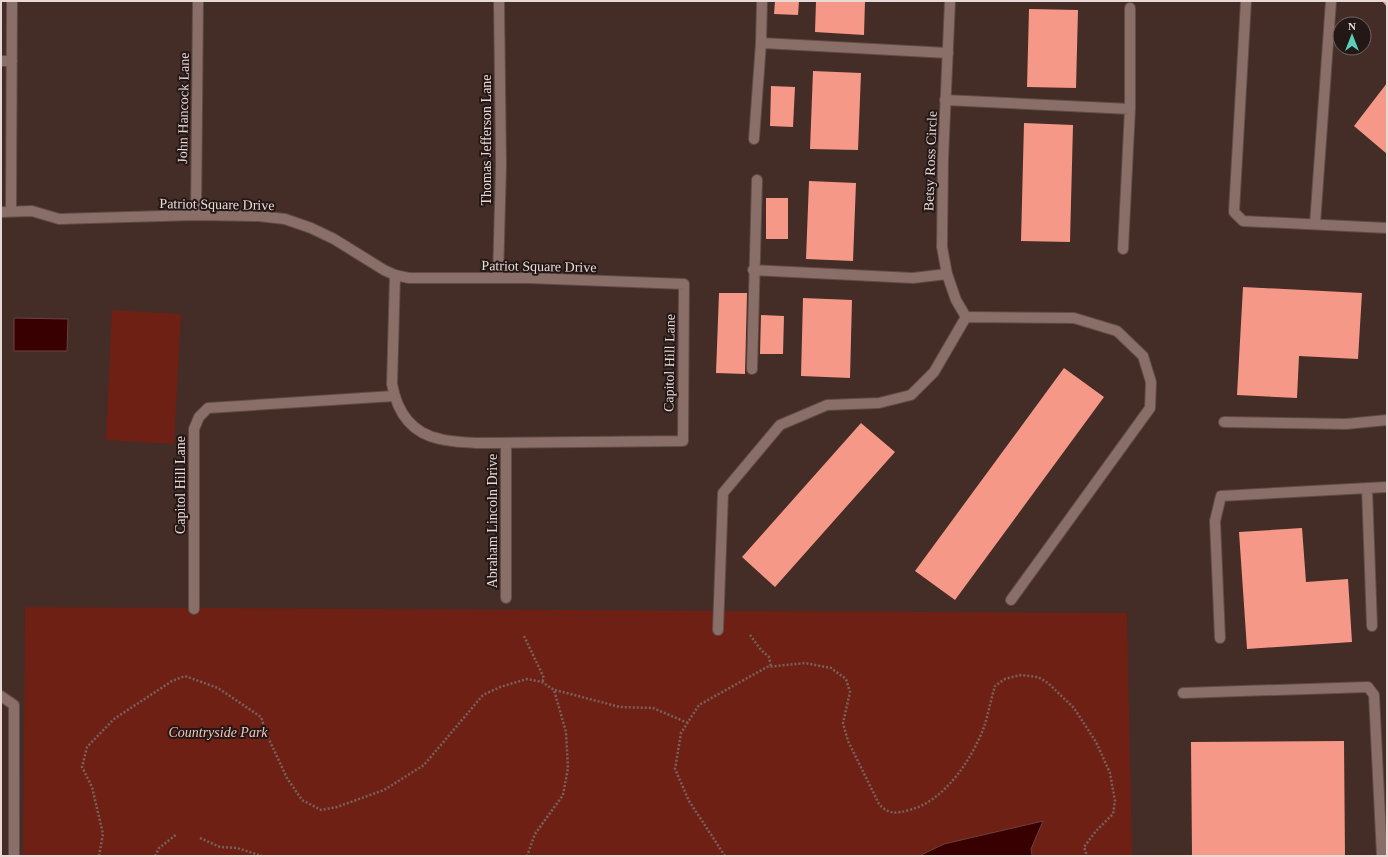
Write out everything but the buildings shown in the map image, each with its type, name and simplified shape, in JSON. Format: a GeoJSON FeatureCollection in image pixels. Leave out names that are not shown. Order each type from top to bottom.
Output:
{"type":"FeatureCollection","features":[{"type":"Feature","properties":{"kind":"street"},"geometry":{"type":"LineString","coordinates":[[6,212],[12,62],[12,1]]}},
{"type":"Feature","properties":{"kind":"street","name":"John Hancock Lane"},"geometry":{"type":"LineString","coordinates":[[196,215],[198,1]]}},
{"type":"Feature","properties":{"kind":"street","name":"Thomas Jefferson Lane"},"geometry":{"type":"LineString","coordinates":[[498,278],[501,165],[499,1]]}},
{"type":"Feature","properties":{"kind":"street"},"geometry":{"type":"LineString","coordinates":[[754,139],[761,43],[762,1]]}},
{"type":"Feature","properties":{"kind":"street","name":"Betsy Ross Circle"},"geometry":{"type":"LineString","coordinates":[[950,1],[943,159],[942,247],[947,274],[956,300],[966,317]]}},
{"type":"Feature","properties":{"kind":"street"},"geometry":{"type":"LineString","coordinates":[[1246,1],[1234,212],[1243,221],[1387,228]]}},
{"type":"Feature","properties":{"kind":"street"},"geometry":{"type":"LineString","coordinates":[[1315,224],[1331,1]]}},
{"type":"Feature","properties":{"kind":"street"},"geometry":{"type":"LineString","coordinates":[[1123,249],[1130,109],[1130,8]]}},
{"type":"Feature","properties":{"kind":"street"},"geometry":{"type":"LineString","coordinates":[[761,43],[948,53]]}},
{"type":"Feature","properties":{"kind":"street"},"geometry":{"type":"LineString","coordinates":[[1,61],[12,62]]}},
{"type":"Feature","properties":{"kind":"street"},"geometry":{"type":"LineString","coordinates":[[945,100],[1130,109]]}},
{"type":"Feature","properties":{"kind":"street"},"geometry":{"type":"LineString","coordinates":[[752,369],[757,180]]}},
{"type":"Feature","properties":{"kind":"street","name":"Patriot Square Drive"},"geometry":{"type":"LineString","coordinates":[[6,212],[32,211],[59,220],[196,215],[258,216],[285,220],[311,228],[328,236],[384,270],[395,275],[409,278],[498,278],[684,284]]}},
{"type":"Feature","properties":{"kind":"street"},"geometry":{"type":"LineString","coordinates":[[754,270],[913,278],[947,274]]}},
{"type":"Feature","properties":{"kind":"street"},"geometry":{"type":"LineString","coordinates":[[395,275],[392,384],[394,396],[401,412],[412,425],[426,435],[440,439],[468,442],[506,443]]}},
{"type":"Feature","properties":{"kind":"street","name":"Capitol Hill Lane"},"geometry":{"type":"LineString","coordinates":[[506,443],[682,441],[684,284]]}},
{"type":"Feature","properties":{"kind":"street"},"geometry":{"type":"LineString","coordinates":[[718,630],[723,493],[780,425],[827,405],[879,403],[911,395],[934,372],[966,317],[1074,318],[1117,331],[1143,356],[1151,382],[1150,408],[1011,600]]}},
{"type":"Feature","properties":{"kind":"street","name":"Capitol Hill Lane"},"geometry":{"type":"LineString","coordinates":[[194,609],[194,429],[199,417],[208,408],[394,396]]}},
{"type":"Feature","properties":{"kind":"street"},"geometry":{"type":"LineString","coordinates":[[1224,422],[1346,424],[1387,420]]}},
{"type":"Feature","properties":{"kind":"street","name":"Abraham Lincoln Drive"},"geometry":{"type":"LineString","coordinates":[[506,443],[506,598]]}},
{"type":"Feature","properties":{"kind":"street"},"geometry":{"type":"LineString","coordinates":[[1220,638],[1216,521],[1221,496],[1387,487]]}},
{"type":"Feature","properties":{"kind":"street"},"geometry":{"type":"LineString","coordinates":[[1367,488],[1372,626]]}},
{"type":"Feature","properties":{"kind":"street"},"geometry":{"type":"LineString","coordinates":[[1183,693],[1368,687],[1374,695],[1383,817],[1382,856]]}},
{"type":"Feature","properties":{"kind":"street"},"geometry":{"type":"LineString","coordinates":[[1,696],[14,705],[14,856]]}},
{"type":"Feature","properties":{"kind":"path"},"geometry":{"type":"LineString","coordinates":[[750,635],[761,650],[769,657],[771,667]]}},
{"type":"Feature","properties":{"kind":"path"},"geometry":{"type":"LineString","coordinates":[[524,636],[544,678],[542,682]]}},
{"type":"Feature","properties":{"kind":"path"},"geometry":{"type":"LineString","coordinates":[[725,856],[689,801],[675,770],[681,733],[699,705],[767,667],[805,663],[831,668],[846,679],[850,692],[843,723],[848,741],[879,804],[885,810],[897,813],[916,809],[941,793],[964,767],[984,727],[995,686],[1005,679],[1020,675],[1038,677],[1048,683],[1074,708],[1096,742],[1110,773],[1115,801],[1113,814],[1096,831],[1084,847],[1087,856]]}},
{"type":"Feature","properties":{"kind":"path"},"geometry":{"type":"LineString","coordinates":[[99,856],[103,834],[92,786],[82,767],[87,747],[114,719],[172,681],[185,676],[218,688],[261,717],[287,778],[302,800],[321,810],[337,807],[384,790],[424,765],[483,695],[500,687],[527,679],[542,682],[554,690],[620,707],[653,708],[688,723]]}},
{"type":"Feature","properties":{"kind":"path"},"geometry":{"type":"LineString","coordinates":[[527,856],[535,834],[563,795],[568,768],[566,732],[554,690]]}},
{"type":"Feature","properties":{"kind":"path"},"geometry":{"type":"LineString","coordinates":[[155,856],[159,848],[178,834]]}},
{"type":"Feature","properties":{"kind":"path"},"geometry":{"type":"LineString","coordinates":[[200,838],[220,847],[237,848],[262,856]]}},
{"type":"Feature","properties":{"kind":"green space"},"geometry":{"type":"Polygon","coordinates":[[[112,310],[181,314],[174,444],[106,440],[112,310]]]}},
{"type":"Feature","properties":{"kind":"green space","name":"Countryside Park"},"geometry":{"type":"Polygon","coordinates":[[[25,607],[1127,613],[1132,856],[23,856],[25,607]]]}},
{"type":"Feature","properties":{"kind":"shaded area"},"geometry":{"type":"Polygon","coordinates":[[[14,318],[68,319],[67,351],[14,351],[14,318]]]}},
{"type":"Feature","properties":{"kind":"shaded area"},"geometry":{"type":"Polygon","coordinates":[[[1043,821],[1031,849],[1032,856],[919,856],[944,844],[1043,821]]]}}]}
